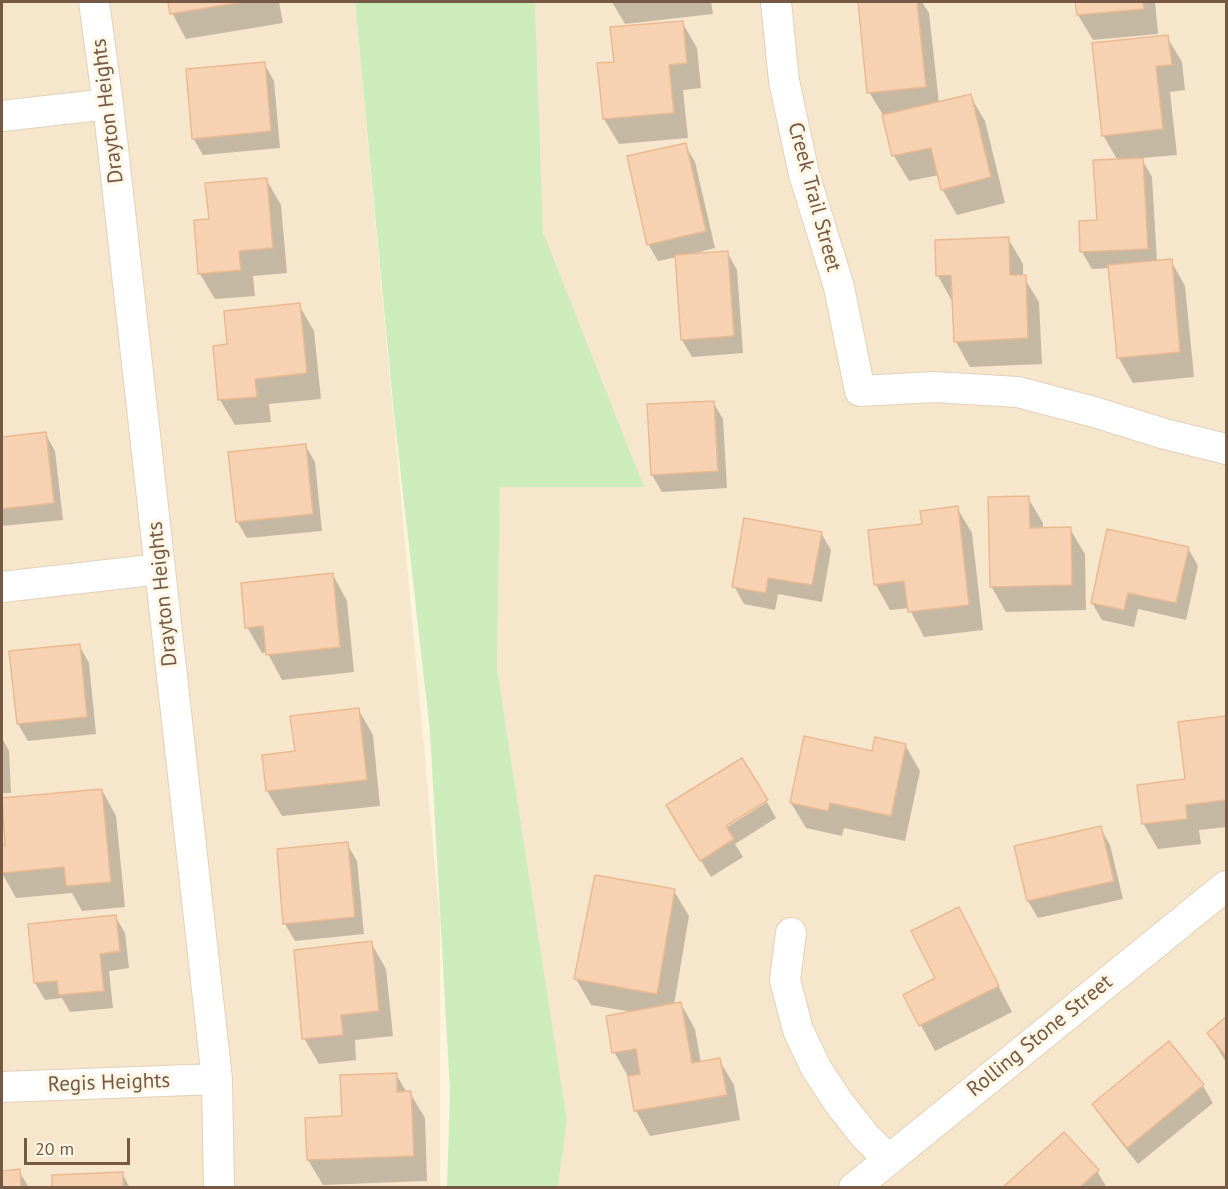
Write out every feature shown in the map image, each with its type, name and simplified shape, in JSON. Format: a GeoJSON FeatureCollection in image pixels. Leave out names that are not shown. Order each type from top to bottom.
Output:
{"type":"FeatureCollection","features":[{"type":"Feature","properties":{"kind":"street","name":"Drayton Heights"},"geometry":{"type":"LineString","coordinates":[[94,2],[108,104],[217,1079],[219,1188]]}},
{"type":"Feature","properties":{"kind":"street","name":"Creek Trail Street"},"geometry":{"type":"LineString","coordinates":[[776,2],[784,81],[802,162],[839,287],[860,391],[934,387],[1018,392],[1094,412],[1165,435],[1227,448]]}},
{"type":"Feature","properties":{"kind":"street"},"geometry":{"type":"LineString","coordinates":[[2,116],[108,104]]}},
{"type":"Feature","properties":{"kind":"street"},"geometry":{"type":"LineString","coordinates":[[2,587],[160,569]]}},
{"type":"Feature","properties":{"kind":"street","name":"Rolling Stone Street"},"geometry":{"type":"LineString","coordinates":[[854,1188],[1227,886]]}},
{"type":"Feature","properties":{"kind":"street"},"geometry":{"type":"LineString","coordinates":[[791,933],[784,980],[798,1030],[816,1068],[838,1103],[865,1136],[888,1159]]}},
{"type":"Feature","properties":{"kind":"street","name":"Regis Heights"},"geometry":{"type":"LineString","coordinates":[[2,1086],[217,1079]]}},
{"type":"Feature","properties":{"kind":"shaded area"},"geometry":{"type":"Polygon","coordinates":[[[2,2],[355,2],[440,921],[440,1187],[2,1188],[2,2]]]}},
{"type":"Feature","properties":{"kind":"shaded area"},"geometry":{"type":"Polygon","coordinates":[[[535,2],[1226,2],[1226,1187],[558,1187],[567,1120],[497,669],[500,487],[643,487],[543,232],[535,2]]]}},
{"type":"Feature","properties":{"kind":"green space"},"geometry":{"type":"Polygon","coordinates":[[[355,2],[535,2],[543,232],[644,487],[500,487],[497,669],[567,1120],[558,1187],[447,1187],[450,1092],[430,732],[394,414],[355,2]]]}},
{"type":"Feature","properties":{"kind":"building"},"geometry":{"type":"Polygon","coordinates":[[[168,2],[243,2],[170,14],[168,2]]]}},
{"type":"Feature","properties":{"kind":"building"},"geometry":{"type":"Polygon","coordinates":[[[858,2],[917,2],[926,87],[867,93],[858,2]]]}},
{"type":"Feature","properties":{"kind":"building"},"geometry":{"type":"Polygon","coordinates":[[[1075,2],[1143,2],[1144,9],[1077,15],[1075,2]]]}},
{"type":"Feature","properties":{"kind":"building"},"geometry":{"type":"Polygon","coordinates":[[[683,21],[687,63],[669,65],[674,113],[603,119],[597,63],[614,62],[610,27],[683,21]]]}},
{"type":"Feature","properties":{"kind":"building"},"geometry":{"type":"Polygon","coordinates":[[[1168,35],[1172,65],[1156,66],[1163,129],[1102,136],[1092,43],[1168,35]]]}},
{"type":"Feature","properties":{"kind":"building"},"geometry":{"type":"Polygon","coordinates":[[[265,62],[271,131],[192,139],[186,69],[265,62]]]}},
{"type":"Feature","properties":{"kind":"building"},"geometry":{"type":"Polygon","coordinates":[[[971,94],[991,177],[941,190],[931,148],[892,156],[882,115],[971,94]]]}},
{"type":"Feature","properties":{"kind":"building"},"geometry":{"type":"Polygon","coordinates":[[[686,143],[706,231],[647,245],[627,156],[686,143]]]}},
{"type":"Feature","properties":{"kind":"building"},"geometry":{"type":"Polygon","coordinates":[[[1143,158],[1148,249],[1080,252],[1079,221],[1097,220],[1093,160],[1143,158]]]}},
{"type":"Feature","properties":{"kind":"building"},"geometry":{"type":"Polygon","coordinates":[[[267,178],[273,248],[239,251],[241,270],[198,274],[194,220],[209,219],[205,183],[267,178]]]}},
{"type":"Feature","properties":{"kind":"building"},"geometry":{"type":"Polygon","coordinates":[[[1009,237],[1010,275],[1026,275],[1028,338],[954,342],[951,275],[936,276],[935,240],[1009,237]]]}},
{"type":"Feature","properties":{"kind":"building"},"geometry":{"type":"Polygon","coordinates":[[[728,251],[734,336],[681,340],[675,255],[728,251]]]}},
{"type":"Feature","properties":{"kind":"building"},"geometry":{"type":"Polygon","coordinates":[[[1172,259],[1180,352],[1117,358],[1108,265],[1172,259]]]}},
{"type":"Feature","properties":{"kind":"building"},"geometry":{"type":"Polygon","coordinates":[[[300,303],[307,373],[255,379],[257,397],[218,400],[213,346],[227,344],[224,311],[300,303]]]}},
{"type":"Feature","properties":{"kind":"building"},"geometry":{"type":"Polygon","coordinates":[[[714,401],[718,471],[651,475],[647,404],[714,401]]]}},
{"type":"Feature","properties":{"kind":"building"},"geometry":{"type":"Polygon","coordinates":[[[46,432],[54,503],[2,509],[2,437],[46,432]]]}},
{"type":"Feature","properties":{"kind":"building"},"geometry":{"type":"Polygon","coordinates":[[[306,444],[313,514],[236,522],[228,452],[306,444]]]}},
{"type":"Feature","properties":{"kind":"building"},"geometry":{"type":"Polygon","coordinates":[[[1029,496],[1030,528],[1071,527],[1072,585],[990,587],[988,497],[1029,496]]]}},
{"type":"Feature","properties":{"kind":"building"},"geometry":{"type":"Polygon","coordinates":[[[958,506],[969,605],[908,612],[904,581],[874,585],[868,530],[922,524],[920,511],[958,506]]]}},
{"type":"Feature","properties":{"kind":"building"},"geometry":{"type":"Polygon","coordinates":[[[744,518],[822,532],[812,585],[768,578],[766,593],[732,587],[744,518]]]}},
{"type":"Feature","properties":{"kind":"building"},"geometry":{"type":"Polygon","coordinates":[[[1107,529],[1189,547],[1176,603],[1128,593],[1124,610],[1091,603],[1107,529]]]}},
{"type":"Feature","properties":{"kind":"building"},"geometry":{"type":"Polygon","coordinates":[[[333,573],[340,647],[266,655],[263,626],[245,628],[241,583],[333,573]]]}},
{"type":"Feature","properties":{"kind":"building"},"geometry":{"type":"Polygon","coordinates":[[[80,644],[87,717],[17,724],[9,651],[80,644]]]}},
{"type":"Feature","properties":{"kind":"building"},"geometry":{"type":"Polygon","coordinates":[[[359,708],[367,780],[266,791],[262,755],[295,751],[290,716],[359,708]]]}},
{"type":"Feature","properties":{"kind":"building"},"geometry":{"type":"Polygon","coordinates":[[[1226,716],[1226,800],[1186,805],[1187,819],[1142,824],[1137,785],[1185,779],[1178,722],[1226,716]]]}},
{"type":"Feature","properties":{"kind":"building"},"geometry":{"type":"Polygon","coordinates":[[[804,736],[872,751],[875,737],[906,744],[891,816],[830,803],[828,811],[790,803],[804,736]]]}},
{"type":"Feature","properties":{"kind":"building"},"geometry":{"type":"Polygon","coordinates":[[[742,758],[768,800],[726,826],[734,839],[700,861],[666,805],[742,758]]]}},
{"type":"Feature","properties":{"kind":"building"},"geometry":{"type":"Polygon","coordinates":[[[102,789],[111,882],[66,886],[64,867],[2,873],[2,845],[5,845],[2,798],[102,789]]]}},
{"type":"Feature","properties":{"kind":"building"},"geometry":{"type":"Polygon","coordinates":[[[1101,826],[1114,881],[1027,901],[1014,846],[1101,826]]]}},
{"type":"Feature","properties":{"kind":"building"},"geometry":{"type":"Polygon","coordinates":[[[348,842],[355,917],[283,924],[277,849],[348,842]]]}},
{"type":"Feature","properties":{"kind":"building"},"geometry":{"type":"Polygon","coordinates":[[[595,875],[675,889],[657,994],[574,979],[595,875]]]}},
{"type":"Feature","properties":{"kind":"building"},"geometry":{"type":"Polygon","coordinates":[[[959,907],[999,986],[919,1026],[903,995],[935,978],[911,931],[959,907]]]}},
{"type":"Feature","properties":{"kind":"building"},"geometry":{"type":"Polygon","coordinates":[[[116,915],[120,951],[100,954],[104,991],[59,995],[57,981],[34,983],[28,924],[116,915]]]}},
{"type":"Feature","properties":{"kind":"building"},"geometry":{"type":"Polygon","coordinates":[[[372,941],[379,1011],[341,1015],[343,1035],[302,1039],[294,950],[372,941]]]}},
{"type":"Feature","properties":{"kind":"building"},"geometry":{"type":"Polygon","coordinates":[[[681,1002],[692,1063],[720,1058],[727,1095],[634,1111],[628,1076],[640,1074],[636,1049],[612,1053],[606,1016],[681,1002]]]}},
{"type":"Feature","properties":{"kind":"building"},"geometry":{"type":"Polygon","coordinates":[[[1226,1017],[1226,1056],[1207,1033],[1226,1017]]]}},
{"type":"Feature","properties":{"kind":"building"},"geometry":{"type":"Polygon","coordinates":[[[1169,1041],[1204,1085],[1127,1148],[1092,1104],[1169,1041]]]}},
{"type":"Feature","properties":{"kind":"building"},"geometry":{"type":"Polygon","coordinates":[[[397,1073],[397,1092],[411,1091],[414,1156],[307,1160],[305,1118],[342,1116],[340,1075],[397,1073]]]}},
{"type":"Feature","properties":{"kind":"building"},"geometry":{"type":"Polygon","coordinates":[[[1064,1132],[1099,1170],[1079,1188],[1002,1188],[1064,1132]]]}},
{"type":"Feature","properties":{"kind":"building"},"geometry":{"type":"Polygon","coordinates":[[[20,1169],[21,1188],[2,1188],[2,1171],[20,1169]]]}},
{"type":"Feature","properties":{"kind":"building"},"geometry":{"type":"Polygon","coordinates":[[[123,1172],[123,1188],[52,1188],[52,1175],[123,1172]]]}}]}
